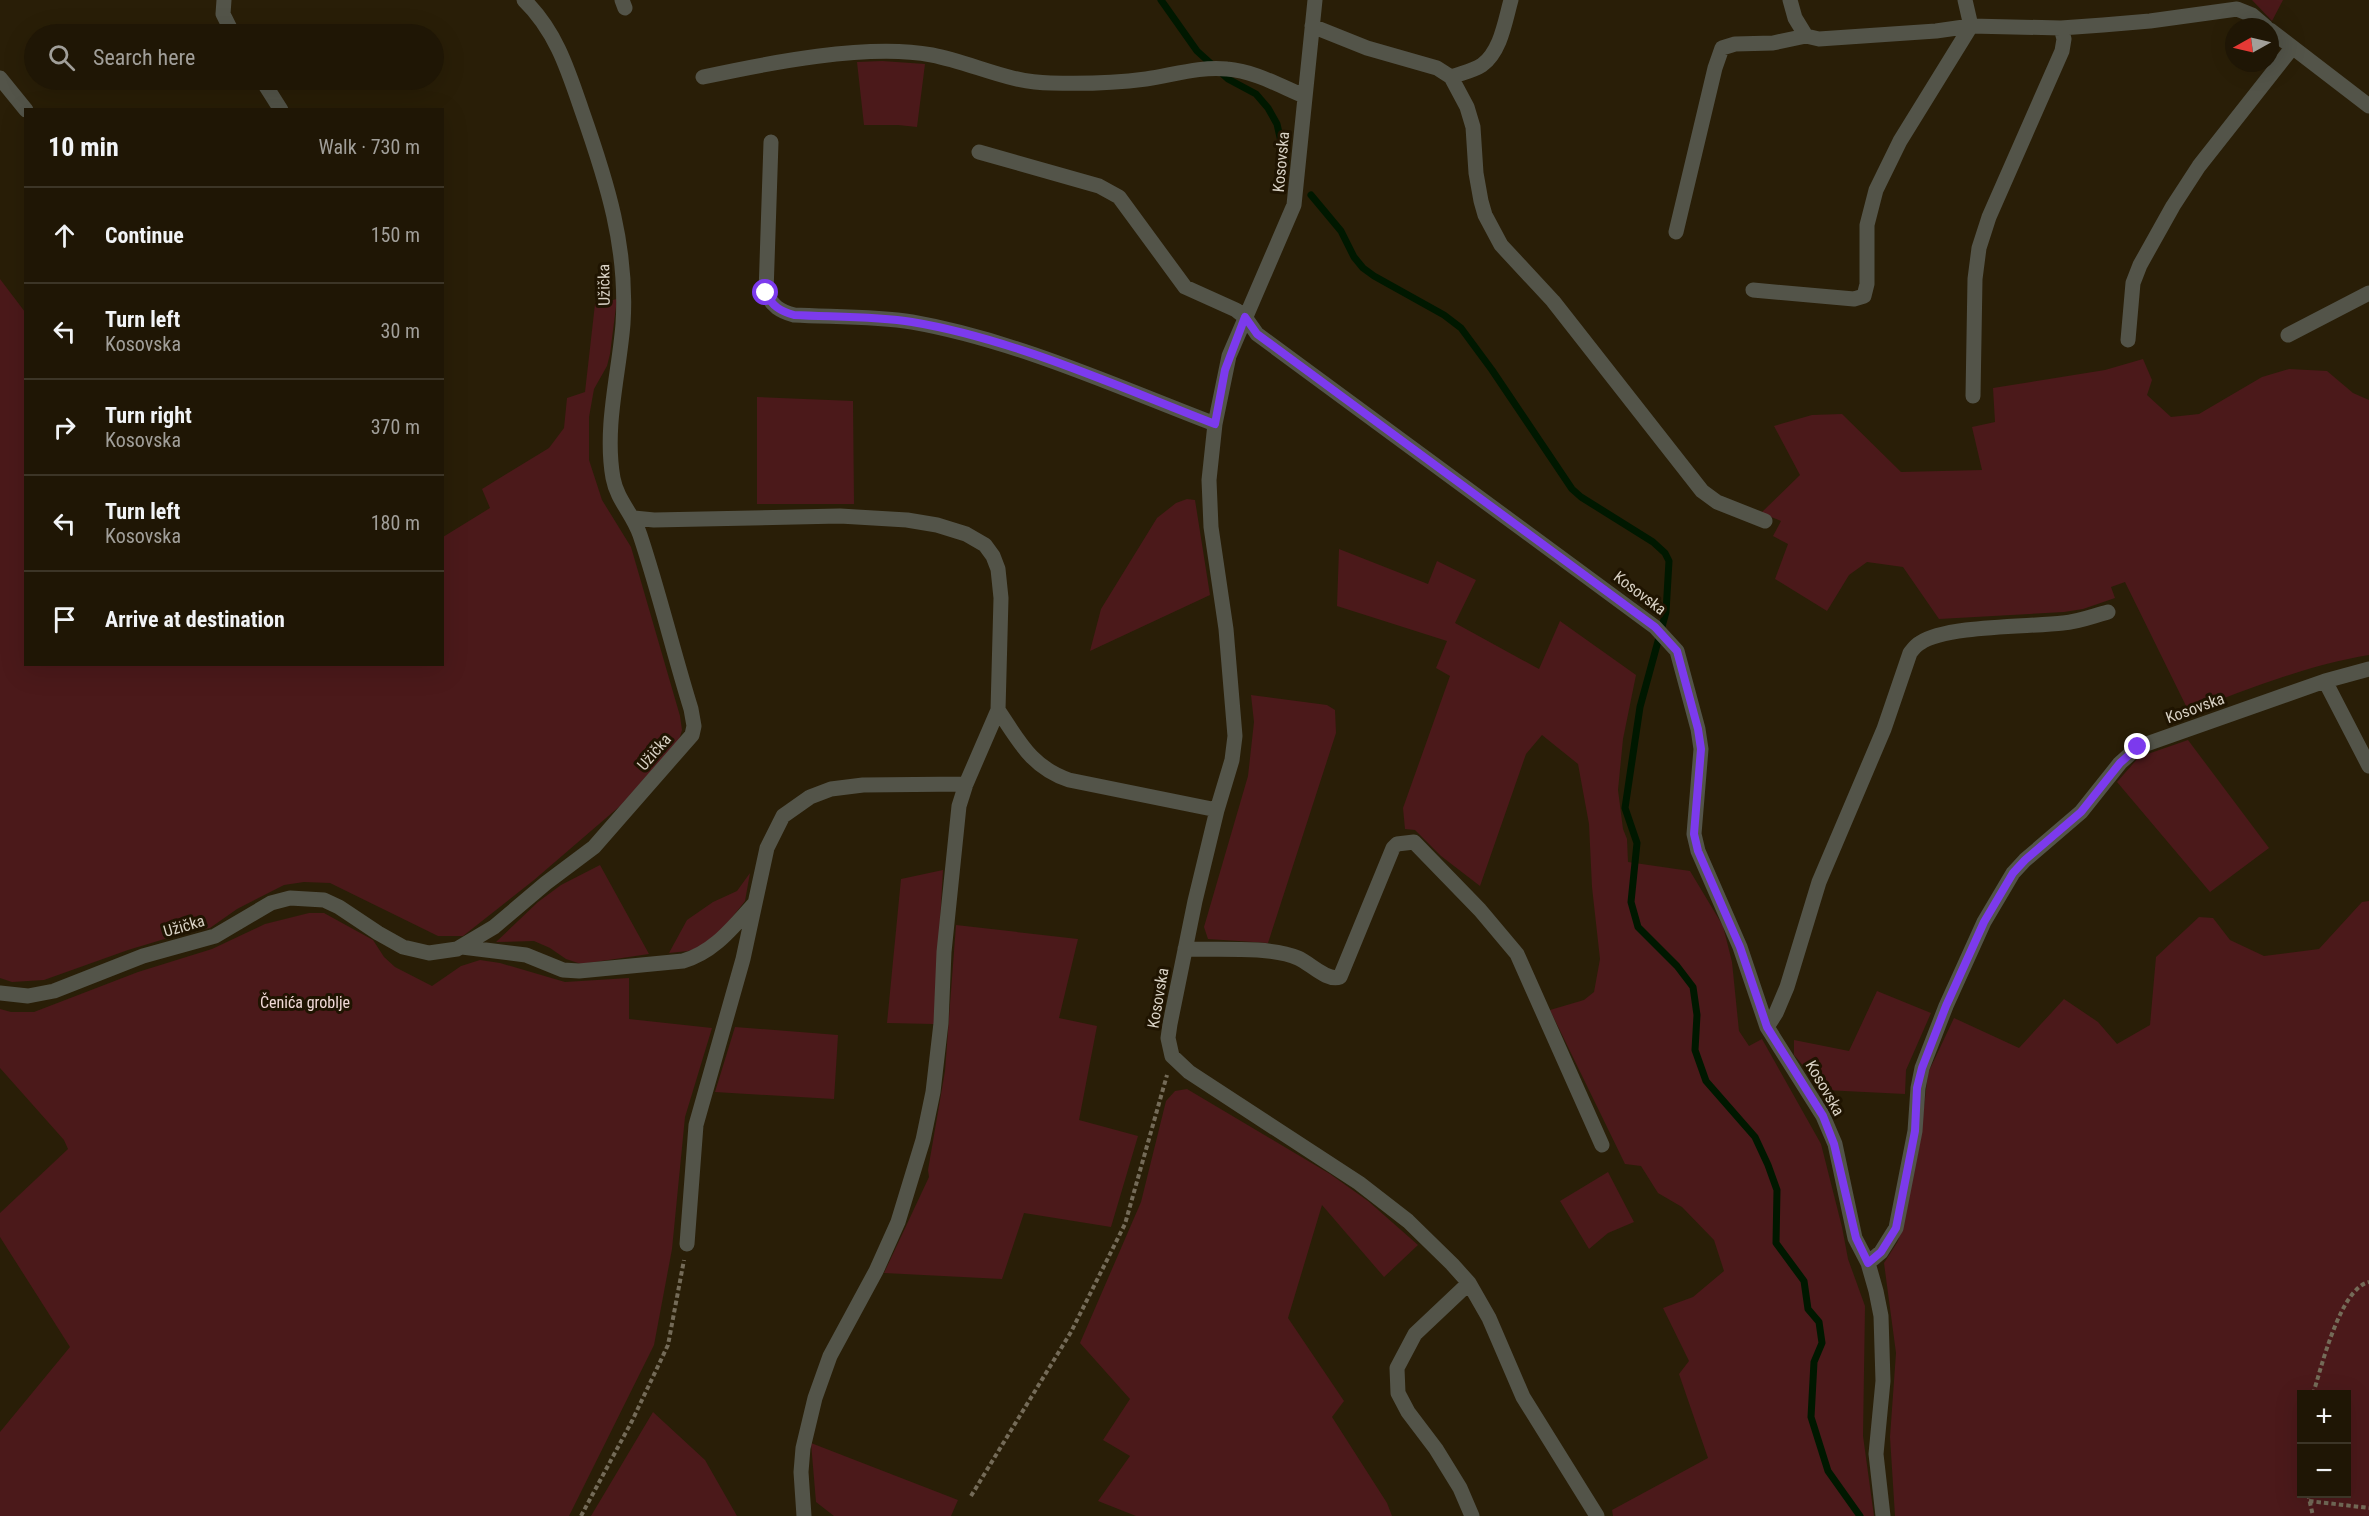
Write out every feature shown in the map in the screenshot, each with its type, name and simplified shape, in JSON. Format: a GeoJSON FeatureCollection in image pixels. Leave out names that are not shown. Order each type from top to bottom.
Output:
{"type":"FeatureCollection","features":[{"type":"Feature","properties":{"kind":"street"},"geometry":{"type":"LineString","coordinates":[[224,0],[223,14],[228,24]]}},
{"type":"Feature","properties":{"kind":"street","name":"Užička"},"geometry":{"type":"LineString","coordinates":[[0,993],[28,996],[54,991],[143,957],[215,936],[271,903],[290,898],[312,898],[332,904],[403,947],[439,953],[462,946],[494,927],[546,883],[594,847],[692,735],[694,726],[691,709],[655,581],[634,518],[618,496],[611,457],[613,404],[623,323],[622,258],[618,227],[597,152],[564,59],[555,38],[542,19],[524,0]]}},
{"type":"Feature","properties":{"kind":"street","name":"Kosovska"},"geometry":{"type":"LineString","coordinates":[[1172,1056],[1169,1048],[1170,1024],[1217,810],[1232,760],[1235,736],[1226,630],[1211,527],[1209,480],[1215,424],[1225,370],[1245,317],[1291,218],[1315,0]]}},
{"type":"Feature","properties":{"kind":"street"},"geometry":{"type":"LineString","coordinates":[[1451,77],[1483,64],[1492,55],[1500,39],[1511,0]]}},
{"type":"Feature","properties":{"kind":"street"},"geometry":{"type":"LineString","coordinates":[[1790,0],[1796,18],[1806,36]]}},
{"type":"Feature","properties":{"kind":"street"},"geometry":{"type":"LineString","coordinates":[[1754,290],[1854,299],[1864,296],[1867,284],[1865,240],[1876,189],[1900,141],[1971,26],[1965,0]]}},
{"type":"Feature","properties":{"kind":"street"},"geometry":{"type":"LineString","coordinates":[[1676,232],[1715,68],[1722,48],[1735,44],[1773,43],[1806,36],[1836,39],[1971,26],[2061,28],[2150,21],[2237,9],[2256,18]]}},
{"type":"Feature","properties":{"kind":"street"},"geometry":{"type":"LineString","coordinates":[[1312,26],[1367,48],[1437,68],[1451,77],[1467,107],[1473,127],[1476,172],[1481,201],[1485,215],[1501,245],[1560,310],[1702,491],[1717,502],[1765,521]]}},
{"type":"Feature","properties":{"kind":"street"},"geometry":{"type":"LineString","coordinates":[[1973,396],[1975,279],[1979,248],[1989,217],[2062,51],[2064,39],[2061,28]]}},
{"type":"Feature","properties":{"kind":"street"},"geometry":{"type":"LineString","coordinates":[[2279,37],[2369,106]]}},
{"type":"Feature","properties":{"kind":"street"},"geometry":{"type":"LineString","coordinates":[[2127,340],[2133,283],[2140,265],[2173,206],[2199,166],[2292,48]]}},
{"type":"Feature","properties":{"kind":"street"},"geometry":{"type":"LineString","coordinates":[[703,77],[750,67],[841,55],[884,52],[934,56],[1023,82],[1050,84],[1120,82],[1202,70],[1228,69],[1252,75],[1304,96]]}},
{"type":"Feature","properties":{"kind":"street"},"geometry":{"type":"LineString","coordinates":[[0,78],[24,108]]}},
{"type":"Feature","properties":{"kind":"street"},"geometry":{"type":"LineString","coordinates":[[268,90],[280,108]]}},
{"type":"Feature","properties":{"kind":"street"},"geometry":{"type":"LineString","coordinates":[[771,142],[766,293],[771,303],[778,309],[794,315],[911,322],[983,339],[1061,365],[1215,424]]}},
{"type":"Feature","properties":{"kind":"street"},"geometry":{"type":"LineString","coordinates":[[979,152],[1099,186],[1119,197],[1185,287],[1236,310],[1245,317]]}},
{"type":"Feature","properties":{"kind":"street"},"geometry":{"type":"LineString","coordinates":[[2288,335],[2369,293]]}},
{"type":"Feature","properties":{"kind":"street","name":"Kosovska"},"geometry":{"type":"LineString","coordinates":[[1245,317],[1257,334],[1655,627],[1677,651],[1698,729],[1701,749],[1694,817],[1695,844],[1740,947],[1767,1027],[1823,1116],[1834,1144],[1856,1238],[1868,1263],[1881,1252],[1896,1228],[1915,1131],[1917,1088],[1930,1044],[1984,922],[2013,873],[2081,812],[2120,763],[2138,747],[2325,681],[2369,669]]}},
{"type":"Feature","properties":{"kind":"street"},"geometry":{"type":"LineString","coordinates":[[634,518],[654,520],[840,516],[907,520],[937,525],[976,539],[985,545],[993,556],[998,570],[1001,598],[998,710],[966,784],[959,807],[933,1092],[923,1140],[898,1222],[876,1271],[830,1356],[814,1398],[803,1448],[801,1472],[804,1516]]}},
{"type":"Feature","properties":{"kind":"street"},"geometry":{"type":"LineString","coordinates":[[1767,1027],[1787,987],[1820,882],[1884,729],[1911,653],[1921,642],[1936,636],[1971,629],[2065,623],[2108,612]]}},
{"type":"Feature","properties":{"kind":"street"},"geometry":{"type":"LineString","coordinates":[[2325,681],[2369,766]]}},
{"type":"Feature","properties":{"kind":"street"},"geometry":{"type":"LineString","coordinates":[[998,710],[1039,766],[1052,774],[1069,780],[1217,810]]}},
{"type":"Feature","properties":{"kind":"street"},"geometry":{"type":"LineString","coordinates":[[687,1244],[696,1125],[742,959],[767,848],[783,816],[810,797],[831,789],[864,785],[966,784]]}},
{"type":"Feature","properties":{"kind":"street"},"geometry":{"type":"LineString","coordinates":[[1185,949],[1272,953],[1298,958],[1332,978],[1340,977],[1393,848],[1397,844],[1414,842],[1480,910],[1517,954],[1602,1145]]}},
{"type":"Feature","properties":{"kind":"street"},"geometry":{"type":"LineString","coordinates":[[462,946],[526,955],[563,970],[579,971],[682,962],[697,957],[715,946],[754,904]]}},
{"type":"Feature","properties":{"kind":"street"},"geometry":{"type":"LineString","coordinates":[[1172,1056],[1189,1072],[1367,1189],[1408,1221],[1469,1283],[1489,1318],[1523,1397],[1597,1516]]}},
{"type":"Feature","properties":{"kind":"street"},"geometry":{"type":"LineString","coordinates":[[1868,1263],[1881,1316],[1883,1381],[1876,1454],[1883,1516]]}},
{"type":"Feature","properties":{"kind":"street"},"geometry":{"type":"LineString","coordinates":[[1469,1283],[1415,1334],[1397,1368],[1398,1393],[1408,1412],[1436,1449],[1460,1488],[1472,1516]]}},
{"type":"Feature","properties":{"kind":"path"},"geometry":{"type":"LineString","coordinates":[[971,1496],[1071,1332],[1125,1224],[1172,1056]]}},
{"type":"Feature","properties":{"kind":"path"},"geometry":{"type":"LineString","coordinates":[[581,1516],[632,1421],[668,1345],[687,1244]]}},
{"type":"Feature","properties":{"kind":"path"},"geometry":{"type":"LineString","coordinates":[[2315,1390],[2334,1327],[2353,1293],[2369,1282]]}},
{"type":"Feature","properties":{"kind":"path"},"geometry":{"type":"LineString","coordinates":[[2309,1498],[2313,1516]]}},
{"type":"Feature","properties":{"kind":"path"},"geometry":{"type":"LineString","coordinates":[[2310,1502],[2369,1508]]}},
{"type":"Feature","properties":{"kind":"green space"},"geometry":{"type":"Polygon","coordinates":[[[2252,0],[2283,0],[2274,18],[2269,18],[2252,0]]]}},
{"type":"Feature","properties":{"kind":"green space"},"geometry":{"type":"Polygon","coordinates":[[[857,62],[925,64],[917,127],[864,125],[857,62]]]}},
{"type":"Feature","properties":{"kind":"green space"},"geometry":{"type":"Polygon","coordinates":[[[0,279],[24,311],[24,666],[444,666],[444,536],[490,508],[482,489],[549,448],[564,428],[567,398],[585,392],[595,304],[617,299],[610,354],[607,366],[594,389],[589,417],[589,460],[602,500],[631,547],[680,716],[682,730],[679,740],[620,806],[534,880],[463,936],[438,936],[330,883],[304,882],[284,885],[237,909],[210,928],[191,931],[128,950],[44,980],[12,982],[0,978],[0,279]]]}},
{"type":"Feature","properties":{"kind":"green space"},"geometry":{"type":"Polygon","coordinates":[[[2143,359],[2152,380],[2147,395],[2171,417],[2199,414],[2262,377],[2289,369],[2327,371],[2353,393],[2369,400],[2369,655],[2301,671],[2189,712],[2125,582],[2111,587],[2115,598],[2083,609],[1939,619],[1903,567],[1867,562],[1849,575],[1827,611],[1775,579],[1788,544],[1773,536],[1781,521],[1761,513],[1800,475],[1774,426],[1812,415],[1842,414],[1901,472],[1982,470],[1972,427],[1995,422],[1993,388],[2105,370],[2143,359]]]}},
{"type":"Feature","properties":{"kind":"green space"},"geometry":{"type":"Polygon","coordinates":[[[757,397],[853,401],[854,504],[757,504],[757,397]]]}},
{"type":"Feature","properties":{"kind":"green space"},"geometry":{"type":"Polygon","coordinates":[[[1187,499],[1195,500],[1210,595],[1090,651],[1101,609],[1157,518],[1176,503],[1187,499]]]}},
{"type":"Feature","properties":{"kind":"green space"},"geometry":{"type":"Polygon","coordinates":[[[1339,549],[1428,584],[1437,561],[1476,580],[1455,623],[1539,669],[1560,621],[1636,675],[1623,739],[1618,790],[1623,829],[1627,839],[1628,862],[1690,871],[1723,926],[1732,962],[1739,1031],[1749,1046],[1762,1039],[1821,1144],[1848,1259],[1865,1306],[1863,1436],[1874,1516],[1613,1516],[1612,1510],[1708,1458],[1679,1374],[1689,1361],[1663,1308],[1693,1297],[1724,1271],[1714,1240],[1682,1207],[1658,1193],[1641,1166],[1625,1164],[1550,1010],[1584,1000],[1594,992],[1600,959],[1592,887],[1589,824],[1578,764],[1542,735],[1526,754],[1480,886],[1441,856],[1415,830],[1405,829],[1403,808],[1450,676],[1436,668],[1447,641],[1337,606],[1339,549]]]}},
{"type":"Feature","properties":{"kind":"green space"},"geometry":{"type":"Polygon","coordinates":[[[1251,695],[1327,705],[1335,710],[1336,733],[1268,943],[1208,939],[1204,927],[1248,776],[1254,722],[1251,695]]]}},
{"type":"Feature","properties":{"kind":"green space"},"geometry":{"type":"Polygon","coordinates":[[[2188,740],[2269,848],[2210,892],[2117,782],[2139,757],[2188,740]]]}},
{"type":"Feature","properties":{"kind":"green space"},"geometry":{"type":"Polygon","coordinates":[[[600,865],[649,954],[581,964],[566,959],[534,941],[496,942],[538,902],[561,885],[600,865]]]}},
{"type":"Feature","properties":{"kind":"green space"},"geometry":{"type":"Polygon","coordinates":[[[943,870],[934,1024],[887,1023],[901,879],[943,870]]]}},
{"type":"Feature","properties":{"kind":"green space"},"geometry":{"type":"Polygon","coordinates":[[[750,873],[745,901],[715,939],[704,946],[688,951],[669,953],[687,920],[713,902],[737,891],[750,873]]]}},
{"type":"Feature","properties":{"kind":"green space"},"geometry":{"type":"Polygon","coordinates":[[[2369,901],[2369,1516],[1895,1516],[1890,1437],[1896,1353],[1884,1263],[1898,1241],[1920,1142],[1928,1073],[1954,1018],[2019,1048],[2064,999],[2098,1022],[2117,1044],[2150,1025],[2156,957],[2199,917],[2213,918],[2230,940],[2264,956],[2319,949],[2362,902],[2369,901]]]}},
{"type":"Feature","properties":{"kind":"green space","name":"Čenića groblje"},"geometry":{"type":"Polygon","coordinates":[[[309,913],[324,913],[373,940],[384,957],[395,967],[432,986],[461,966],[480,960],[500,963],[565,982],[629,978],[629,1019],[712,1028],[685,1117],[672,1249],[654,1345],[569,1516],[0,1516],[0,1432],[70,1347],[0,1237],[0,1213],[68,1149],[64,1140],[0,1068],[0,1009],[11,1012],[34,1012],[138,972],[212,949],[265,924],[309,913]]]}},
{"type":"Feature","properties":{"kind":"green space"},"geometry":{"type":"Polygon","coordinates":[[[956,925],[1078,939],[1059,1018],[1097,1026],[1079,1120],[1138,1136],[1111,1227],[1024,1213],[1002,1279],[884,1273],[929,1177],[928,1170],[945,1071],[956,925]]]}},
{"type":"Feature","properties":{"kind":"green space"},"geometry":{"type":"Polygon","coordinates":[[[1877,991],[1931,1013],[1906,1070],[1905,1094],[1824,1090],[1794,1055],[1794,1040],[1849,1051],[1877,991]]]}},
{"type":"Feature","properties":{"kind":"green space"},"geometry":{"type":"Polygon","coordinates":[[[735,1027],[838,1035],[834,1099],[715,1092],[735,1027]]]}},
{"type":"Feature","properties":{"kind":"green space"},"geometry":{"type":"Polygon","coordinates":[[[1187,1089],[1330,1174],[1368,1201],[1418,1245],[1384,1277],[1322,1205],[1288,1318],[1344,1401],[1332,1417],[1387,1503],[1392,1516],[1136,1516],[1098,1501],[1130,1456],[1103,1440],[1130,1399],[1080,1343],[1141,1202],[1166,1101],[1175,1091],[1187,1089]]]}},
{"type":"Feature","properties":{"kind":"green space"},"geometry":{"type":"Polygon","coordinates":[[[1608,1172],[1634,1222],[1608,1233],[1589,1249],[1560,1201],[1608,1172]]]}},
{"type":"Feature","properties":{"kind":"green space"},"geometry":{"type":"Polygon","coordinates":[[[653,1412],[705,1460],[737,1516],[591,1516],[653,1412]]]}},
{"type":"Feature","properties":{"kind":"green space"},"geometry":{"type":"Polygon","coordinates":[[[811,1443],[958,1500],[951,1516],[834,1516],[816,1502],[811,1443]]]}},
{"type":"Feature","properties":{"kind":"waterway"},"geometry":{"type":"LineString","coordinates":[[1161,0],[1197,51],[1228,79],[1256,94],[1268,108],[1277,124],[1286,164]]}},
{"type":"Feature","properties":{"kind":"waterway"},"geometry":{"type":"LineString","coordinates":[[1311,195],[1341,231],[1354,257],[1363,268],[1444,315],[1461,328],[1572,489],[1653,542],[1665,553],[1669,561],[1666,612],[1640,707],[1625,808],[1637,843],[1631,902],[1638,927],[1677,966],[1693,987],[1697,1015],[1695,1050],[1706,1081],[1755,1137],[1768,1165],[1777,1190],[1776,1243],[1804,1281],[1808,1309],[1819,1322],[1822,1343],[1814,1362],[1811,1417],[1828,1471],[1860,1516]]}},
{"type":"Feature","properties":{"kind":"route"},"geometry":{"type":"LineString","coordinates":[[766,293],[771,303],[778,309],[794,315],[911,322],[983,339],[1061,365],[1215,424],[1225,370],[1245,317],[1253,331],[1655,627],[1677,651],[1698,729],[1701,749],[1694,817],[1695,844],[1740,947],[1767,1027],[1823,1116],[1834,1144],[1856,1238],[1868,1263],[1881,1252],[1896,1228],[1915,1131],[1917,1088],[1922,1068],[1946,1006],[1997,897],[2025,860],[2081,812],[2120,763],[2138,747]]}}]}
